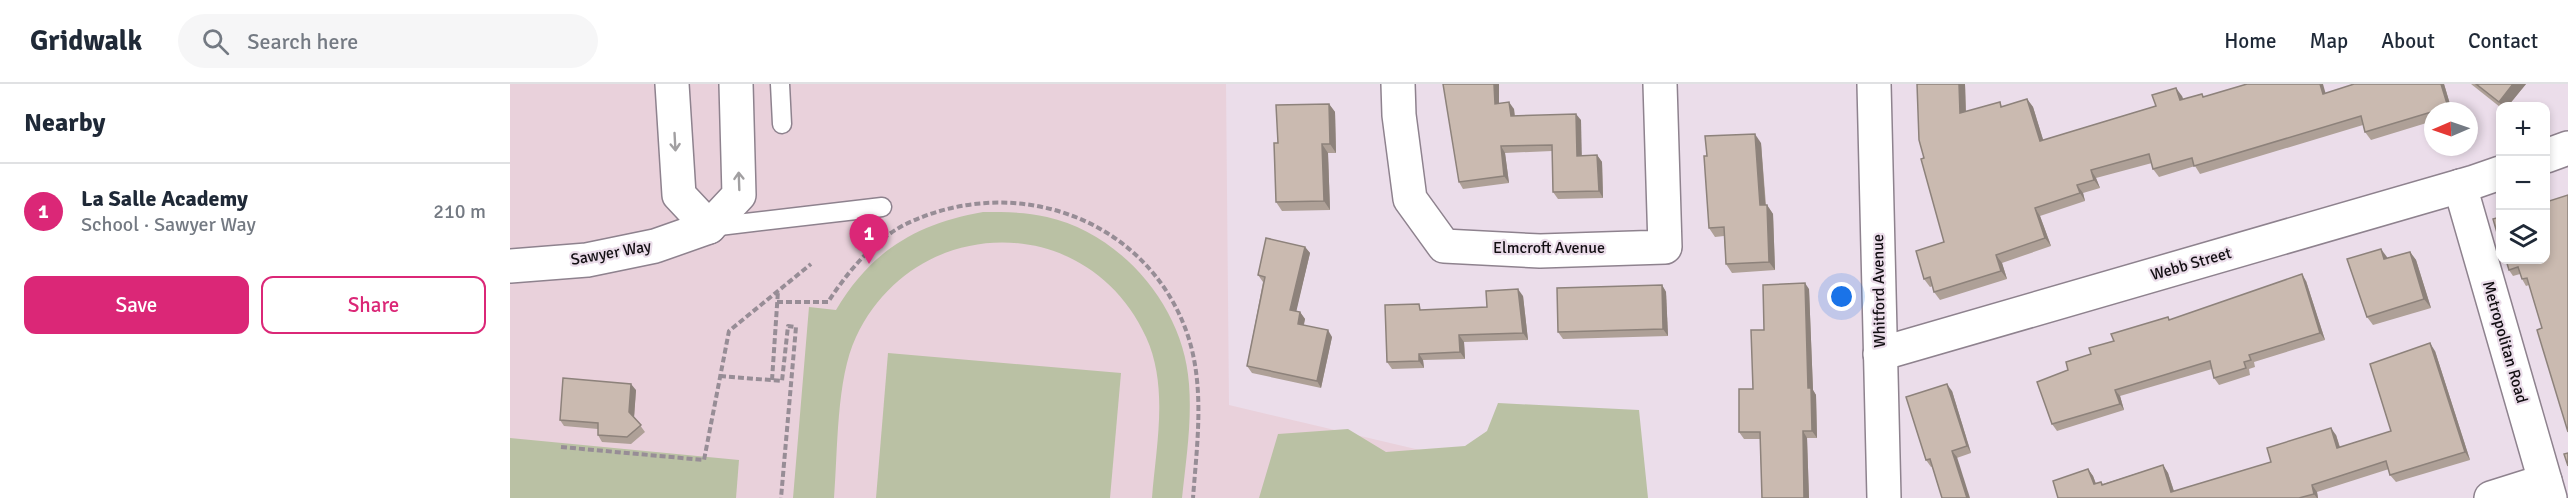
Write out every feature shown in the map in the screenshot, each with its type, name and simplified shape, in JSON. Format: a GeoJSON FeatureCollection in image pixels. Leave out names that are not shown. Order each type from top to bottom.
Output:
{"type":"FeatureCollection","features":[{"type":"Feature","properties":{"kind":"street"},"geometry":{"type":"LineString","coordinates":[[672,84],[679,195],[709,227]]}},
{"type":"Feature","properties":{"kind":"street","name":"Sawyer Way"},"geometry":{"type":"LineString","coordinates":[[510,266],[587,260],[655,246],[709,227],[739,195],[736,84]]}},
{"type":"Feature","properties":{"kind":"street","name":"Elmcroft Avenue"},"geometry":{"type":"LineString","coordinates":[[1398,84],[1399,115],[1410,199],[1444,246],[1540,251],[1665,247],[1660,84]]}},
{"type":"Feature","properties":{"kind":"street","name":"Whitford Avenue"},"geometry":{"type":"LineString","coordinates":[[1874,84],[1884,498]]}},
{"type":"Feature","properties":{"kind":"street"},"geometry":{"type":"LineString","coordinates":[[2550,155],[2568,148]]}},
{"type":"Feature","properties":{"kind":"street","name":"Webb Street"},"geometry":{"type":"LineString","coordinates":[[1880,354],[2496,174]]}},
{"type":"Feature","properties":{"kind":"street","name":"Metropolitan Road"},"geometry":{"type":"LineString","coordinates":[[2460,186],[2547,490]]}},
{"type":"Feature","properties":{"kind":"street"},"geometry":{"type":"LineString","coordinates":[[2491,498],[2547,490]]}},
{"type":"Feature","properties":{"kind":"lane"},"geometry":{"type":"LineString","coordinates":[[780,84],[782,124]]}},
{"type":"Feature","properties":{"kind":"lane"},"geometry":{"type":"LineString","coordinates":[[709,227],[882,207]]}},
{"type":"Feature","properties":{"kind":"path"},"geometry":{"type":"LineString","coordinates":[[777,302],[828,302],[843,279],[878,244],[902,226],[942,211],[997,202],[1043,205],[1083,219],[1125,244],[1164,287],[1188,335],[1198,381],[1199,422],[1193,498]]}},
{"type":"Feature","properties":{"kind":"path"},"geometry":{"type":"LineString","coordinates":[[561,447],[704,460],[729,331],[812,264]]}},
{"type":"Feature","properties":{"kind":"path"},"geometry":{"type":"LineString","coordinates":[[772,380],[778,291]]}},
{"type":"Feature","properties":{"kind":"path"},"geometry":{"type":"LineString","coordinates":[[720,376],[782,381],[788,326],[796,327],[781,498]]}},
{"type":"Feature","properties":{"kind":"shaded area"},"geometry":{"type":"Polygon","coordinates":[[[510,84],[1226,84],[1229,405],[1598,492],[1608,498],[510,498],[510,84]]]}},
{"type":"Feature","properties":{"kind":"green space"},"geometry":{"type":"Polygon","coordinates":[[[983,212],[1007,212],[1047,217],[1074,226],[1100,239],[1124,257],[1162,302],[1185,355],[1189,384],[1189,427],[1182,498],[1152,498],[1159,417],[1157,376],[1146,337],[1119,295],[1085,266],[1044,248],[1001,242],[958,249],[918,266],[883,296],[856,337],[849,354],[841,394],[834,498],[793,498],[809,307],[836,310],[864,271],[898,243],[937,224],[983,212]]]}},
{"type":"Feature","properties":{"kind":"green space"},"geometry":{"type":"Polygon","coordinates":[[[888,353],[1121,373],[1110,498],[876,498],[888,353]]]}},
{"type":"Feature","properties":{"kind":"green space"},"geometry":{"type":"Polygon","coordinates":[[[1498,403],[1639,410],[1648,498],[1259,498],[1278,434],[1348,429],[1386,452],[1465,446],[1487,431],[1498,403]]]}},
{"type":"Feature","properties":{"kind":"green space"},"geometry":{"type":"Polygon","coordinates":[[[510,438],[739,460],[736,498],[510,498],[510,438]]]}},
{"type":"Feature","properties":{"kind":"building"},"geometry":{"type":"Polygon","coordinates":[[[1443,84],[1494,84],[1495,104],[1509,102],[1511,116],[1576,114],[1577,156],[1597,155],[1599,191],[1553,192],[1552,145],[1501,146],[1504,176],[1459,182],[1443,84]]]}},
{"type":"Feature","properties":{"kind":"building"},"geometry":{"type":"Polygon","coordinates":[[[1917,84],[1959,84],[1960,113],[2000,102],[2001,107],[2027,99],[2040,141],[2156,106],[2152,95],[2176,88],[2180,100],[2202,94],[2203,97],[2247,84],[2320,84],[2323,94],[2354,84],[2441,84],[2446,102],[2424,102],[2424,114],[2365,132],[2361,116],[2194,166],[2192,158],[2153,169],[2149,154],[2091,170],[2094,180],[2077,185],[2080,193],[2035,208],[2045,238],[1996,255],[2001,271],[1934,292],[1930,277],[1924,279],[1916,251],[1944,242],[1921,159],[1924,158],[1919,140],[1917,84]]]}},
{"type":"Feature","properties":{"kind":"building"},"geometry":{"type":"Polygon","coordinates":[[[2476,84],[2513,84],[2499,102],[2476,84]]]}},
{"type":"Feature","properties":{"kind":"building"},"geometry":{"type":"Polygon","coordinates":[[[1329,104],[1330,144],[1322,144],[1324,201],[1276,202],[1274,143],[1278,143],[1276,105],[1329,104]]]}},
{"type":"Feature","properties":{"kind":"building"},"geometry":{"type":"Polygon","coordinates":[[[1755,134],[1760,205],[1767,205],[1769,262],[1726,264],[1724,227],[1709,228],[1704,156],[1707,156],[1705,136],[1755,134]]]}},
{"type":"Feature","properties":{"kind":"building"},"geometry":{"type":"Polygon","coordinates":[[[2568,195],[2568,432],[2537,330],[2542,328],[2527,278],[2522,279],[2518,267],[2509,270],[2507,264],[2550,264],[2550,201],[2568,195]]]}},
{"type":"Feature","properties":{"kind":"building"},"geometry":{"type":"Polygon","coordinates":[[[1266,238],[1305,247],[1290,310],[1300,312],[1298,324],[1328,330],[1317,381],[1247,366],[1265,277],[1258,275],[1266,238]]]}},
{"type":"Feature","properties":{"kind":"building"},"geometry":{"type":"Polygon","coordinates":[[[2381,249],[2384,259],[2410,252],[2424,299],[2367,317],[2347,259],[2381,249]]]}},
{"type":"Feature","properties":{"kind":"building"},"geometry":{"type":"Polygon","coordinates":[[[2302,274],[2320,333],[2249,355],[2251,360],[2244,362],[2246,368],[2214,378],[2210,361],[2115,390],[2120,404],[2052,424],[2037,382],[2068,370],[2066,362],[2091,354],[2089,348],[2114,341],[2111,334],[2168,317],[2169,320],[2302,274]]]}},
{"type":"Feature","properties":{"kind":"building"},"geometry":{"type":"Polygon","coordinates":[[[1805,283],[1808,388],[1811,388],[1812,431],[1803,431],[1804,498],[1762,498],[1760,432],[1739,432],[1739,389],[1753,389],[1751,330],[1764,330],[1763,285],[1805,283]]]}},
{"type":"Feature","properties":{"kind":"building"},"geometry":{"type":"Polygon","coordinates":[[[1662,285],[1663,329],[1558,332],[1557,288],[1662,285]]]}},
{"type":"Feature","properties":{"kind":"building"},"geometry":{"type":"Polygon","coordinates":[[[1518,289],[1523,333],[1459,335],[1460,352],[1419,354],[1419,361],[1387,362],[1385,305],[1419,304],[1420,310],[1487,307],[1486,291],[1518,289]]]}},
{"type":"Feature","properties":{"kind":"building"},"geometry":{"type":"Polygon","coordinates":[[[2430,343],[2465,452],[2390,475],[2386,461],[2312,485],[2314,494],[2299,498],[2058,498],[2053,481],[2088,469],[2094,484],[2101,482],[2102,485],[2163,465],[2171,492],[2271,462],[2267,448],[2331,428],[2337,448],[2391,431],[2370,364],[2430,343]]]}},
{"type":"Feature","properties":{"kind":"building"},"geometry":{"type":"Polygon","coordinates":[[[563,378],[631,384],[629,412],[641,425],[627,437],[598,435],[598,423],[560,420],[563,378]]]}},
{"type":"Feature","properties":{"kind":"building"},"geometry":{"type":"Polygon","coordinates":[[[1947,384],[1967,446],[1952,451],[1967,498],[1942,498],[1930,459],[1926,460],[1906,397],[1947,384]]]}},
{"type":"Feature","properties":{"kind":"building"},"geometry":{"type":"Polygon","coordinates":[[[2568,453],[2568,466],[2564,454],[2568,453]]]}},
{"type":"Feature","properties":{"kind":"place","name":"La Salle Academy"},"geometry":{"type":"Point","coordinates":[869,264]}}]}
